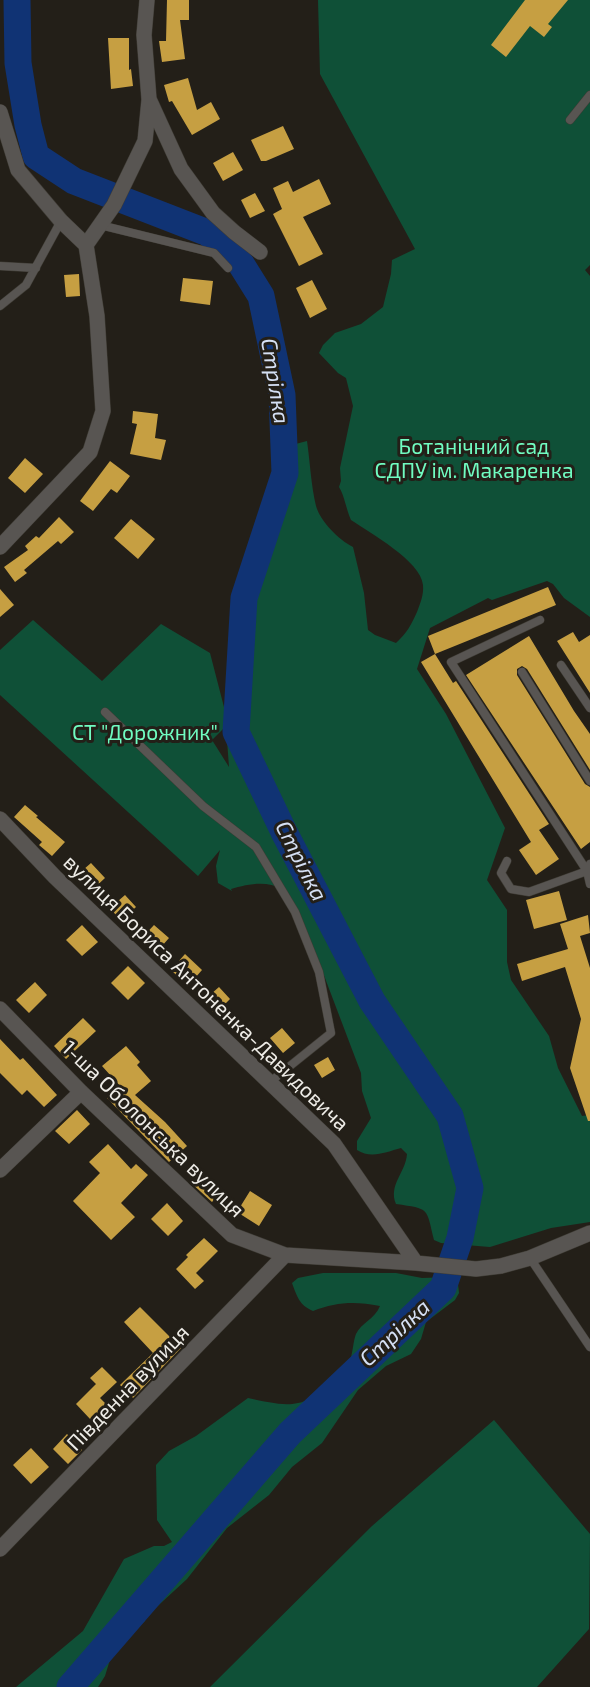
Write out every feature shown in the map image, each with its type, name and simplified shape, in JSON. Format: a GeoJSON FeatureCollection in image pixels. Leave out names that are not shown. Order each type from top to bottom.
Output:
{"type":"FeatureCollection","features":[{"type":"Feature","properties":{"kind":"street"},"geometry":{"type":"LineString","coordinates":[[86,246],[123,190],[145,141],[149,99],[144,35],[147,0]]}},
{"type":"Feature","properties":{"kind":"street"},"geometry":{"type":"LineString","coordinates":[[149,99],[181,169],[213,213],[260,252]]}},
{"type":"Feature","properties":{"kind":"street"},"geometry":{"type":"LineString","coordinates":[[0,112],[18,170],[61,221],[86,246],[97,316],[103,411],[90,452],[0,547]]}},
{"type":"Feature","properties":{"kind":"street","name":"вулиця Бориса Антоненка-Давидовича"},"geometry":{"type":"LineString","coordinates":[[0,819],[55,877],[334,1144],[416,1263]]}},
{"type":"Feature","properties":{"kind":"street","name":"1-ша Оболонська вулиця"},"geometry":{"type":"LineString","coordinates":[[0,1010],[81,1092],[232,1235],[285,1256],[416,1263],[476,1269],[501,1266],[530,1258],[588,1237]]}},
{"type":"Feature","properties":{"kind":"street"},"geometry":{"type":"LineString","coordinates":[[0,1170],[81,1092]]}},
{"type":"Feature","properties":{"kind":"street","name":"Південна вулиця"},"geometry":{"type":"LineString","coordinates":[[0,1549],[285,1256]]}},
{"type":"Feature","properties":{"kind":"lane"},"geometry":{"type":"LineString","coordinates":[[570,120],[590,95]]}},
{"type":"Feature","properties":{"kind":"lane"},"geometry":{"type":"LineString","coordinates":[[0,306],[26,285],[61,221]]}},
{"type":"Feature","properties":{"kind":"lane"},"geometry":{"type":"LineString","coordinates":[[100,225],[214,253],[228,268]]}},
{"type":"Feature","properties":{"kind":"lane"},"geometry":{"type":"LineString","coordinates":[[0,266],[36,268]]}},
{"type":"Feature","properties":{"kind":"lane"},"geometry":{"type":"LineString","coordinates":[[540,620],[451,662],[588,867],[590,884]]}},
{"type":"Feature","properties":{"kind":"lane"},"geometry":{"type":"LineString","coordinates":[[561,665],[590,708]]}},
{"type":"Feature","properties":{"kind":"lane"},"geometry":{"type":"LineString","coordinates":[[522,672],[590,781]]}},
{"type":"Feature","properties":{"kind":"lane"},"geometry":{"type":"LineString","coordinates":[[105,712],[203,806],[256,847],[295,912],[319,972],[331,1033],[270,1082]]}},
{"type":"Feature","properties":{"kind":"lane"},"geometry":{"type":"LineString","coordinates":[[507,861],[501,873],[511,889],[529,892],[588,867]]}},
{"type":"Feature","properties":{"kind":"lane"},"geometry":{"type":"LineString","coordinates":[[530,1258],[590,1347]]}},
{"type":"Feature","properties":{"kind":"green space"},"geometry":{"type":"Polygon","coordinates":[[[318,0],[590,0],[590,265],[585,270],[590,276],[590,617],[564,598],[553,584],[547,581],[492,600],[488,598],[430,628],[417,669],[446,714],[505,828],[487,880],[507,910],[507,962],[511,980],[549,1036],[558,1068],[582,1116],[590,1115],[590,1222],[551,1228],[490,1247],[441,1243],[434,1240],[425,1212],[415,1207],[396,1204],[394,1191],[407,1154],[401,1148],[373,1154],[357,1150],[357,1141],[371,1118],[362,1091],[361,1073],[317,957],[282,889],[270,884],[257,884],[231,889],[232,891],[218,883],[216,866],[220,850],[198,876],[0,695],[0,650],[33,620],[102,681],[161,624],[210,653],[225,711],[250,551],[265,528],[288,446],[307,441],[316,506],[331,529],[353,547],[364,593],[368,630],[396,643],[413,621],[422,596],[423,585],[420,576],[414,567],[393,548],[351,520],[339,487],[340,468],[353,406],[346,378],[319,353],[323,345],[335,333],[361,324],[383,307],[392,260],[415,249],[320,74],[318,0]],[[226,726],[212,740],[229,767],[226,726]]]}},
{"type":"Feature","properties":{"kind":"green space"},"geometry":{"type":"Polygon","coordinates":[[[323,1273],[396,1273],[422,1278],[453,1277],[458,1284],[459,1293],[455,1300],[426,1322],[421,1339],[411,1354],[386,1366],[358,1390],[322,1443],[292,1467],[269,1495],[227,1528],[187,1579],[149,1614],[144,1622],[116,1640],[105,1676],[98,1687],[16,1687],[83,1631],[124,1559],[154,1546],[164,1546],[172,1542],[157,1520],[156,1465],[169,1451],[196,1436],[248,1398],[283,1404],[303,1402],[322,1391],[345,1370],[350,1361],[356,1334],[380,1306],[346,1303],[313,1311],[308,1309],[299,1300],[292,1283],[298,1278],[323,1273]]]}},
{"type":"Feature","properties":{"kind":"green space"},"geometry":{"type":"Polygon","coordinates":[[[494,1420],[590,1534],[589,1629],[537,1687],[210,1687],[372,1526],[494,1420]]]}},
{"type":"Feature","properties":{"kind":"building"},"geometry":{"type":"Polygon","coordinates":[[[167,0],[189,0],[189,20],[180,20],[185,59],[162,62],[159,41],[166,41],[167,0]]]}},
{"type":"Feature","properties":{"kind":"building"},"geometry":{"type":"Polygon","coordinates":[[[525,0],[568,0],[548,24],[552,27],[544,37],[530,26],[506,57],[491,45],[525,0]]]}},
{"type":"Feature","properties":{"kind":"building"},"geometry":{"type":"Polygon","coordinates":[[[108,38],[129,38],[129,70],[131,69],[133,86],[111,89],[108,38]]]}},
{"type":"Feature","properties":{"kind":"building"},"geometry":{"type":"Polygon","coordinates":[[[188,78],[197,110],[211,102],[220,119],[192,135],[172,101],[169,102],[164,85],[188,78]]]}},
{"type":"Feature","properties":{"kind":"building"},"geometry":{"type":"Polygon","coordinates":[[[283,126],[294,149],[261,161],[251,140],[283,126]]]}},
{"type":"Feature","properties":{"kind":"building"},"geometry":{"type":"Polygon","coordinates":[[[233,152],[243,170],[223,181],[213,163],[233,152]]]}},
{"type":"Feature","properties":{"kind":"building"},"geometry":{"type":"Polygon","coordinates":[[[319,179],[331,204],[303,217],[323,254],[299,266],[273,214],[282,209],[273,188],[288,181],[293,192],[319,179]]]}},
{"type":"Feature","properties":{"kind":"building"},"geometry":{"type":"Polygon","coordinates":[[[255,193],[265,211],[250,218],[241,200],[255,193]]]}},
{"type":"Feature","properties":{"kind":"building"},"geometry":{"type":"Polygon","coordinates":[[[79,274],[80,296],[66,297],[64,275],[79,274]]]}},
{"type":"Feature","properties":{"kind":"building"},"geometry":{"type":"Polygon","coordinates":[[[183,278],[213,281],[210,305],[180,301],[183,278]]]}},
{"type":"Feature","properties":{"kind":"building"},"geometry":{"type":"Polygon","coordinates":[[[312,280],[327,309],[310,318],[296,288],[312,280]]]}},
{"type":"Feature","properties":{"kind":"building"},"geometry":{"type":"Polygon","coordinates":[[[133,411],[158,414],[155,438],[166,440],[161,460],[130,454],[137,424],[132,423],[133,411]]]}},
{"type":"Feature","properties":{"kind":"building"},"geometry":{"type":"Polygon","coordinates":[[[25,458],[43,474],[25,493],[8,478],[25,458]]]}},
{"type":"Feature","properties":{"kind":"building"},"geometry":{"type":"Polygon","coordinates":[[[110,461],[130,476],[117,493],[111,489],[93,511],[80,501],[110,461]]]}},
{"type":"Feature","properties":{"kind":"building"},"geometry":{"type":"Polygon","coordinates":[[[59,517],[74,532],[61,544],[58,541],[24,570],[27,573],[15,582],[4,567],[28,550],[25,546],[36,536],[39,538],[59,517]]]}},
{"type":"Feature","properties":{"kind":"building"},"geometry":{"type":"Polygon","coordinates":[[[131,519],[155,539],[138,559],[114,538],[131,519]]]}},
{"type":"Feature","properties":{"kind":"building"},"geometry":{"type":"Polygon","coordinates":[[[548,587],[556,605],[435,654],[428,636],[548,587]]]}},
{"type":"Feature","properties":{"kind":"building"},"geometry":{"type":"Polygon","coordinates":[[[0,589],[14,605],[0,617],[0,589]]]}},
{"type":"Feature","properties":{"kind":"building"},"geometry":{"type":"Polygon","coordinates":[[[573,632],[579,642],[590,635],[590,693],[557,641],[573,632]]]}},
{"type":"Feature","properties":{"kind":"building"},"geometry":{"type":"Polygon","coordinates":[[[529,636],[590,734],[590,770],[527,669],[522,666],[517,669],[517,675],[585,784],[590,787],[590,842],[581,849],[466,675],[529,636]]]}},
{"type":"Feature","properties":{"kind":"building"},"geometry":{"type":"Polygon","coordinates":[[[435,654],[453,683],[456,681],[549,824],[539,830],[559,859],[536,875],[519,850],[531,842],[421,662],[435,654]]]}},
{"type":"Feature","properties":{"kind":"building"},"geometry":{"type":"Polygon","coordinates":[[[25,805],[65,842],[52,856],[39,845],[42,842],[14,817],[25,805]]]}},
{"type":"Feature","properties":{"kind":"building"},"geometry":{"type":"Polygon","coordinates":[[[91,863],[105,878],[91,891],[76,876],[91,863]]]}},
{"type":"Feature","properties":{"kind":"building"},"geometry":{"type":"Polygon","coordinates":[[[559,891],[567,920],[534,929],[526,900],[559,891]]]}},
{"type":"Feature","properties":{"kind":"building"},"geometry":{"type":"Polygon","coordinates":[[[125,895],[136,907],[121,921],[110,908],[125,895]]]}},
{"type":"Feature","properties":{"kind":"building"},"geometry":{"type":"Polygon","coordinates":[[[588,915],[590,933],[580,936],[590,968],[590,1121],[588,1121],[570,1068],[581,1019],[565,967],[522,981],[517,964],[568,949],[560,924],[588,915]]]}},
{"type":"Feature","properties":{"kind":"building"},"geometry":{"type":"Polygon","coordinates":[[[82,925],[98,942],[82,956],[66,940],[82,925]]]}},
{"type":"Feature","properties":{"kind":"building"},"geometry":{"type":"Polygon","coordinates":[[[154,925],[169,938],[155,954],[140,940],[154,925]]]}},
{"type":"Feature","properties":{"kind":"building"},"geometry":{"type":"Polygon","coordinates":[[[185,954],[202,970],[188,986],[171,970],[185,954]]]}},
{"type":"Feature","properties":{"kind":"building"},"geometry":{"type":"Polygon","coordinates":[[[128,966],[145,983],[128,1000],[111,983],[128,966]]]}},
{"type":"Feature","properties":{"kind":"building"},"geometry":{"type":"Polygon","coordinates":[[[35,982],[47,995],[29,1013],[16,1000],[35,982]]]}},
{"type":"Feature","properties":{"kind":"building"},"geometry":{"type":"Polygon","coordinates":[[[219,987],[230,999],[215,1014],[203,1001],[219,987]]]}},
{"type":"Feature","properties":{"kind":"building"},"geometry":{"type":"Polygon","coordinates":[[[83,1018],[96,1031],[66,1059],[54,1046],[83,1018]]]}},
{"type":"Feature","properties":{"kind":"building"},"geometry":{"type":"Polygon","coordinates":[[[282,1028],[295,1043],[283,1053],[270,1038],[282,1028]]]}},
{"type":"Feature","properties":{"kind":"building"},"geometry":{"type":"Polygon","coordinates":[[[0,1039],[20,1060],[23,1058],[57,1095],[44,1107],[27,1090],[22,1095],[0,1073],[0,1039]]]}},
{"type":"Feature","properties":{"kind":"building"},"geometry":{"type":"Polygon","coordinates":[[[126,1046],[140,1062],[137,1065],[151,1081],[135,1095],[187,1146],[169,1162],[107,1098],[121,1087],[102,1066],[126,1046]]]}},
{"type":"Feature","properties":{"kind":"building"},"geometry":{"type":"Polygon","coordinates":[[[328,1057],[335,1070],[322,1078],[314,1065],[328,1057]]]}},
{"type":"Feature","properties":{"kind":"building"},"geometry":{"type":"Polygon","coordinates":[[[77,1110],[90,1124],[69,1144],[55,1131],[77,1110]]]}},
{"type":"Feature","properties":{"kind":"building"},"geometry":{"type":"Polygon","coordinates":[[[108,1144],[131,1169],[136,1164],[148,1175],[121,1203],[135,1217],[111,1240],[73,1201],[100,1173],[89,1162],[108,1144]]]}},
{"type":"Feature","properties":{"kind":"building"},"geometry":{"type":"Polygon","coordinates":[[[198,1171],[222,1191],[212,1202],[189,1181],[198,1171]]]}},
{"type":"Feature","properties":{"kind":"building"},"geometry":{"type":"Polygon","coordinates":[[[250,1191],[272,1205],[259,1226],[237,1212],[250,1191]]]}},
{"type":"Feature","properties":{"kind":"building"},"geometry":{"type":"Polygon","coordinates":[[[167,1203],[183,1221],[168,1236],[151,1219],[167,1203]]]}},
{"type":"Feature","properties":{"kind":"building"},"geometry":{"type":"Polygon","coordinates":[[[204,1238],[218,1251],[196,1273],[204,1281],[195,1289],[176,1269],[188,1257],[186,1255],[204,1238]]]}},
{"type":"Feature","properties":{"kind":"building"},"geometry":{"type":"Polygon","coordinates":[[[140,1307],[181,1348],[133,1398],[120,1385],[153,1353],[124,1322],[140,1307]]]}},
{"type":"Feature","properties":{"kind":"building"},"geometry":{"type":"Polygon","coordinates":[[[102,1367],[117,1382],[100,1398],[107,1405],[91,1420],[76,1404],[96,1384],[90,1378],[102,1367]]]}},
{"type":"Feature","properties":{"kind":"building"},"geometry":{"type":"Polygon","coordinates":[[[67,1434],[82,1450],[68,1464],[53,1449],[67,1434]]]}},
{"type":"Feature","properties":{"kind":"building"},"geometry":{"type":"Polygon","coordinates":[[[31,1448],[49,1467],[31,1484],[13,1465],[31,1448]]]}},
{"type":"Feature","properties":{"kind":"waterway","name":"Стрілка"},"geometry":{"type":"LineString","coordinates":[[17,0],[18,63],[28,125],[36,156],[74,181],[208,233],[241,264],[261,296],[282,395],[285,473],[244,598],[236,732],[284,832],[372,1001],[450,1116],[470,1188],[460,1238],[443,1288],[290,1433],[70,1687]]}},
{"type":"Feature","properties":{"kind":"park label","name":"Ботанічний сад СДПУ ім. Макаренка"},"geometry":{"type":"Point","coordinates":[474,459]}},
{"type":"Feature","properties":{"kind":"park label","name":"СТ \"Дорожник\""},"geometry":{"type":"Point","coordinates":[145,733]}}]}
